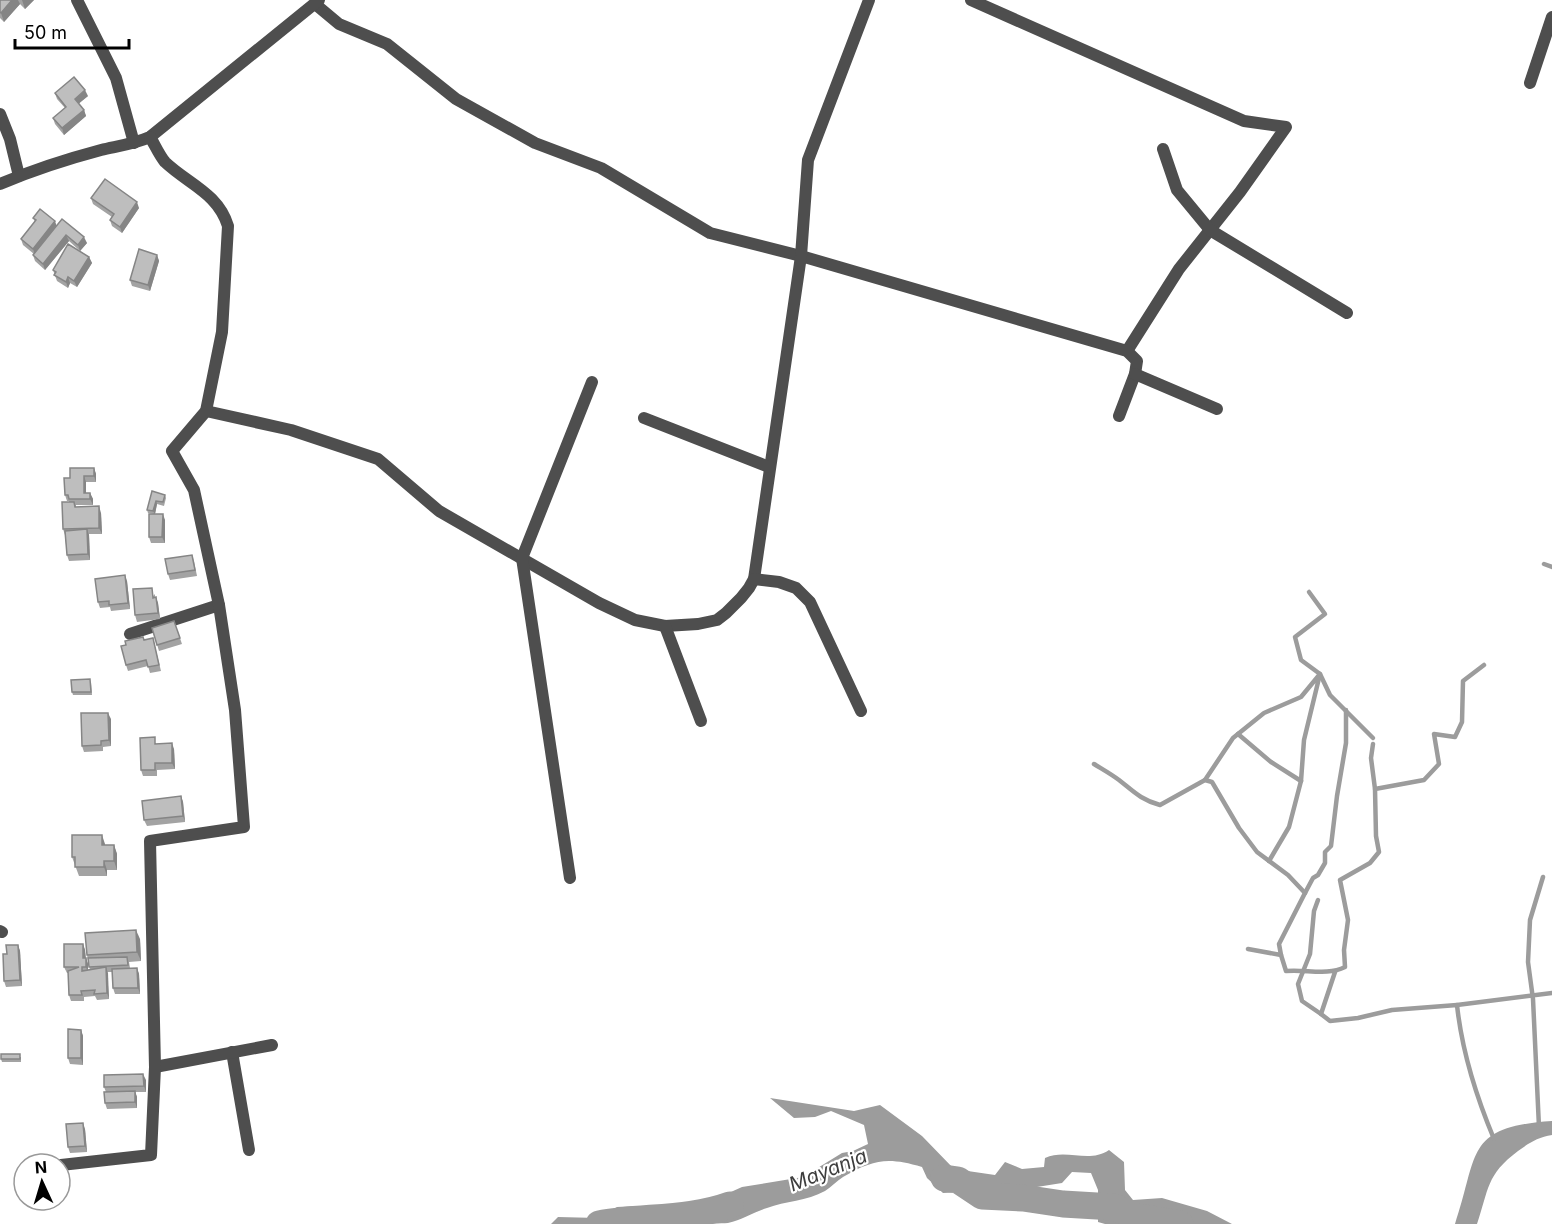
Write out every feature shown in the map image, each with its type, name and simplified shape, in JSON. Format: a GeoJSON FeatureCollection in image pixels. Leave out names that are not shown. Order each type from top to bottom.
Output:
{"type":"FeatureCollection","features":[{"type":"Feature","properties":{"kind":"street"},"geometry":{"type":"LineString","coordinates":[[77,0],[116,78],[134,144]]}},
{"type":"Feature","properties":{"kind":"street"},"geometry":{"type":"LineString","coordinates":[[206,411],[291,430],[378,459],[439,511],[599,603],[635,620],[665,626],[717,620],[741,598],[754,579],[801,256],[808,160],[869,0]]}},
{"type":"Feature","properties":{"kind":"street"},"geometry":{"type":"LineString","coordinates":[[971,0],[1244,121],[1286,127],[1240,192],[1179,269],[1127,351]]}},
{"type":"Feature","properties":{"kind":"street"},"geometry":{"type":"LineString","coordinates":[[0,184],[19,176],[102,150],[134,144],[150,137],[317,2],[339,24],[387,45],[456,99],[535,143],[601,168],[710,233],[801,256],[1127,351],[1137,362],[1135,374],[1119,416]]}},
{"type":"Feature","properties":{"kind":"street"},"geometry":{"type":"LineString","coordinates":[[1530,83],[1552,17]]}},
{"type":"Feature","properties":{"kind":"street"},"geometry":{"type":"LineString","coordinates":[[0,114],[10,139],[19,176]]}},
{"type":"Feature","properties":{"kind":"street"},"geometry":{"type":"LineString","coordinates":[[72,1164],[152,1155],[155,1067],[150,841],[244,827],[235,710],[219,605],[194,490],[172,451],[206,411],[222,332],[228,226],[224,212],[208,195],[164,160],[150,137]]}},
{"type":"Feature","properties":{"kind":"street"},"geometry":{"type":"LineString","coordinates":[[1163,149],[1177,190],[1210,230],[1347,313]]}},
{"type":"Feature","properties":{"kind":"street"},"geometry":{"type":"LineString","coordinates":[[1135,374],[1217,409]]}},
{"type":"Feature","properties":{"kind":"street"},"geometry":{"type":"LineString","coordinates":[[570,878],[522,558],[592,382]]}},
{"type":"Feature","properties":{"kind":"street"},"geometry":{"type":"LineString","coordinates":[[644,418],[769,467]]}},
{"type":"Feature","properties":{"kind":"street"},"geometry":{"type":"LineString","coordinates":[[754,579],[779,582],[796,588],[810,602],[861,711]]}},
{"type":"Feature","properties":{"kind":"street"},"geometry":{"type":"LineString","coordinates":[[130,634],[219,605]]}},
{"type":"Feature","properties":{"kind":"street"},"geometry":{"type":"LineString","coordinates":[[665,626],[701,721]]}},
{"type":"Feature","properties":{"kind":"street"},"geometry":{"type":"LineString","coordinates":[[155,1067],[272,1045]]}},
{"type":"Feature","properties":{"kind":"street"},"geometry":{"type":"LineString","coordinates":[[232,1052],[249,1150]]}},
{"type":"Feature","properties":{"kind":"water"},"geometry":{"type":"Polygon","coordinates":[[[770,1098],[854,1111],[880,1105],[922,1136],[954,1169],[995,1175],[1005,1162],[1022,1169],[1044,1167],[1045,1158],[1053,1155],[1093,1156],[1109,1150],[1124,1162],[1125,1190],[1133,1200],[1162,1198],[1207,1211],[1232,1224],[1105,1224],[1098,1222],[1098,1190],[1091,1173],[1072,1172],[1062,1183],[1018,1190],[943,1193],[927,1178],[922,1167],[890,1161],[864,1166],[818,1194],[774,1206],[728,1223],[551,1224],[558,1217],[598,1218],[617,1207],[636,1206],[669,1221],[688,1220],[713,1200],[742,1187],[803,1177],[842,1153],[868,1144],[864,1125],[831,1111],[815,1117],[794,1118],[770,1098]]]}},
{"type":"Feature","properties":{"kind":"water"},"geometry":{"type":"Polygon","coordinates":[[[1552,1121],[1552,1135],[1542,1137],[1518,1151],[1494,1175],[1477,1224],[1455,1224],[1473,1162],[1480,1148],[1489,1138],[1503,1130],[1524,1124],[1552,1121]]]}},
{"type":"Feature","properties":{"kind":"building"},"geometry":{"type":"Polygon","coordinates":[[[0,0],[12,0],[1,13],[0,12],[0,0]]]}},
{"type":"Feature","properties":{"kind":"building"},"geometry":{"type":"Polygon","coordinates":[[[74,77],[85,90],[75,99],[84,110],[62,128],[53,118],[66,107],[55,93],[74,77]]]}},
{"type":"Feature","properties":{"kind":"building"},"geometry":{"type":"Polygon","coordinates":[[[105,179],[137,202],[120,227],[110,220],[114,214],[91,198],[105,179]]]}},
{"type":"Feature","properties":{"kind":"building"},"geometry":{"type":"Polygon","coordinates":[[[40,209],[55,221],[33,249],[21,239],[36,220],[33,218],[40,209]]]}},
{"type":"Feature","properties":{"kind":"building"},"geometry":{"type":"Polygon","coordinates":[[[62,219],[84,237],[78,245],[66,235],[43,264],[33,255],[62,219]]]}},
{"type":"Feature","properties":{"kind":"building"},"geometry":{"type":"Polygon","coordinates":[[[68,244],[89,257],[74,281],[68,277],[66,282],[54,275],[56,272],[53,270],[68,244]]]}},
{"type":"Feature","properties":{"kind":"building"},"geometry":{"type":"Polygon","coordinates":[[[139,249],[157,255],[148,285],[130,280],[139,249]]]}},
{"type":"Feature","properties":{"kind":"building"},"geometry":{"type":"Polygon","coordinates":[[[70,468],[94,468],[94,476],[84,476],[84,493],[90,493],[90,499],[69,499],[68,495],[65,495],[64,478],[70,478],[70,468]]]}},
{"type":"Feature","properties":{"kind":"building"},"geometry":{"type":"Polygon","coordinates":[[[152,491],[165,495],[163,502],[156,501],[153,511],[147,510],[152,491]]]}},
{"type":"Feature","properties":{"kind":"building"},"geometry":{"type":"Polygon","coordinates":[[[62,502],[74,502],[75,507],[99,506],[99,528],[63,529],[62,502]]]}},
{"type":"Feature","properties":{"kind":"building"},"geometry":{"type":"Polygon","coordinates":[[[149,514],[163,514],[162,537],[149,537],[149,514]]]}},
{"type":"Feature","properties":{"kind":"building"},"geometry":{"type":"Polygon","coordinates":[[[87,529],[88,554],[67,555],[65,531],[87,529]]]}},
{"type":"Feature","properties":{"kind":"building"},"geometry":{"type":"Polygon","coordinates":[[[192,555],[195,570],[168,574],[165,559],[192,555]]]}},
{"type":"Feature","properties":{"kind":"building"},"geometry":{"type":"Polygon","coordinates":[[[125,575],[128,603],[109,605],[109,601],[98,602],[95,579],[125,575]]]}},
{"type":"Feature","properties":{"kind":"building"},"geometry":{"type":"Polygon","coordinates":[[[152,588],[158,613],[135,615],[133,589],[152,588]]]}},
{"type":"Feature","properties":{"kind":"building"},"geometry":{"type":"Polygon","coordinates":[[[174,621],[180,638],[157,645],[152,628],[174,621]]]}},
{"type":"Feature","properties":{"kind":"building"},"geometry":{"type":"Polygon","coordinates":[[[143,637],[144,640],[153,638],[159,665],[148,667],[146,660],[126,665],[121,646],[126,645],[125,641],[143,637]]]}},
{"type":"Feature","properties":{"kind":"building"},"geometry":{"type":"Polygon","coordinates":[[[90,679],[91,692],[72,692],[71,680],[90,679]]]}},
{"type":"Feature","properties":{"kind":"building"},"geometry":{"type":"Polygon","coordinates":[[[81,713],[108,713],[109,740],[101,741],[101,745],[82,746],[81,713]]]}},
{"type":"Feature","properties":{"kind":"building"},"geometry":{"type":"Polygon","coordinates":[[[155,737],[155,744],[172,743],[172,763],[155,763],[155,770],[141,770],[140,738],[155,737]]]}},
{"type":"Feature","properties":{"kind":"building"},"geometry":{"type":"Polygon","coordinates":[[[181,796],[183,816],[144,820],[142,801],[181,796]]]}},
{"type":"Feature","properties":{"kind":"building"},"geometry":{"type":"Polygon","coordinates":[[[72,835],[102,835],[102,845],[114,845],[114,861],[104,861],[104,867],[75,867],[75,857],[72,857],[72,835]]]}},
{"type":"Feature","properties":{"kind":"building"},"geometry":{"type":"Polygon","coordinates":[[[136,930],[137,952],[87,955],[85,933],[136,930]]]}},
{"type":"Feature","properties":{"kind":"building"},"geometry":{"type":"Polygon","coordinates":[[[64,944],[83,944],[83,958],[86,958],[86,967],[82,967],[82,971],[106,967],[107,993],[94,994],[95,990],[81,991],[82,995],[69,995],[68,971],[79,967],[64,967],[64,944]]]}},
{"type":"Feature","properties":{"kind":"building"},"geometry":{"type":"Polygon","coordinates":[[[6,945],[18,945],[20,980],[4,981],[3,954],[7,954],[6,945]]]}},
{"type":"Feature","properties":{"kind":"building"},"geometry":{"type":"Polygon","coordinates":[[[127,957],[128,965],[89,967],[88,958],[127,957]]]}},
{"type":"Feature","properties":{"kind":"building"},"geometry":{"type":"Polygon","coordinates":[[[137,968],[138,988],[113,988],[112,969],[137,968]]]}},
{"type":"Feature","properties":{"kind":"building"},"geometry":{"type":"Polygon","coordinates":[[[68,1029],[81,1030],[81,1058],[68,1058],[68,1029]]]}},
{"type":"Feature","properties":{"kind":"building"},"geometry":{"type":"Polygon","coordinates":[[[1,1054],[20,1054],[20,1059],[1,1059],[1,1054]]]}},
{"type":"Feature","properties":{"kind":"building"},"geometry":{"type":"Polygon","coordinates":[[[143,1074],[144,1086],[104,1087],[104,1075],[143,1074]]]}},
{"type":"Feature","properties":{"kind":"building"},"geometry":{"type":"Polygon","coordinates":[[[135,1091],[135,1102],[105,1103],[104,1092],[135,1091]]]}},
{"type":"Feature","properties":{"kind":"building"},"geometry":{"type":"Polygon","coordinates":[[[83,1123],[85,1146],[68,1147],[66,1124],[83,1123]]]}},
{"type":"Feature","properties":{"kind":"waterway"},"geometry":{"type":"LineString","coordinates":[[1544,564],[1552,567]]}},
{"type":"Feature","properties":{"kind":"waterway"},"geometry":{"type":"LineString","coordinates":[[1309,592],[1325,614],[1295,637],[1301,660],[1320,674],[1330,695],[1373,738]]}},
{"type":"Feature","properties":{"kind":"waterway"},"geometry":{"type":"LineString","coordinates":[[1248,949],[1281,955],[1286,971],[1324,972],[1345,967],[1344,950],[1348,920],[1340,880],[1370,863],[1379,852],[1376,836],[1375,789],[1424,780],[1439,764],[1434,734],[1455,737],[1462,722],[1463,681],[1484,665]]}},
{"type":"Feature","properties":{"kind":"waterway"},"geometry":{"type":"LineString","coordinates":[[1205,780],[1233,738],[1264,713],[1301,697],[1320,674],[1304,740],[1301,781],[1289,827],[1269,861]]}},
{"type":"Feature","properties":{"kind":"waterway"},"geometry":{"type":"LineString","coordinates":[[1281,955],[1279,944],[1313,878],[1318,875],[1325,863],[1325,852],[1331,846],[1346,743],[1346,710]]}},
{"type":"Feature","properties":{"kind":"waterway"},"geometry":{"type":"LineString","coordinates":[[1238,734],[1271,762],[1301,781]]}},
{"type":"Feature","properties":{"kind":"waterway"},"geometry":{"type":"LineString","coordinates":[[1373,744],[1371,758],[1375,789]]}},
{"type":"Feature","properties":{"kind":"waterway"},"geometry":{"type":"LineString","coordinates":[[1094,764],[1142,798],[1160,805],[1205,780],[1212,782],[1239,828],[1257,852],[1288,875],[1305,893]]}},
{"type":"Feature","properties":{"kind":"waterway"},"geometry":{"type":"LineString","coordinates":[[1539,1127],[1533,999],[1528,962],[1530,920],[1543,877]]}},
{"type":"Feature","properties":{"kind":"waterway"},"geometry":{"type":"LineString","coordinates":[[1318,900],[1314,911],[1310,954],[1298,984],[1302,1001],[1321,1014]]}},
{"type":"Feature","properties":{"kind":"waterway"},"geometry":{"type":"LineString","coordinates":[[1335,972],[1321,1014],[1330,1021],[1358,1018],[1392,1010],[1457,1005],[1462,1040],[1471,1074],[1494,1139]]}},
{"type":"Feature","properties":{"kind":"waterway"},"geometry":{"type":"LineString","coordinates":[[1457,1005],[1552,993]]}},
{"type":"Feature","properties":{"kind":"waterway","name":"Mayanja"},"geometry":{"type":"LineString","coordinates":[[944,1178],[958,1180],[982,1196],[1114,1207],[1134,1216],[1180,1224]]}},
{"type":"Feature","properties":{"kind":"waterway","name":"Mayanja"},"geometry":{"type":"LineString","coordinates":[[599,1224],[698,1213],[730,1205]]}}]}
